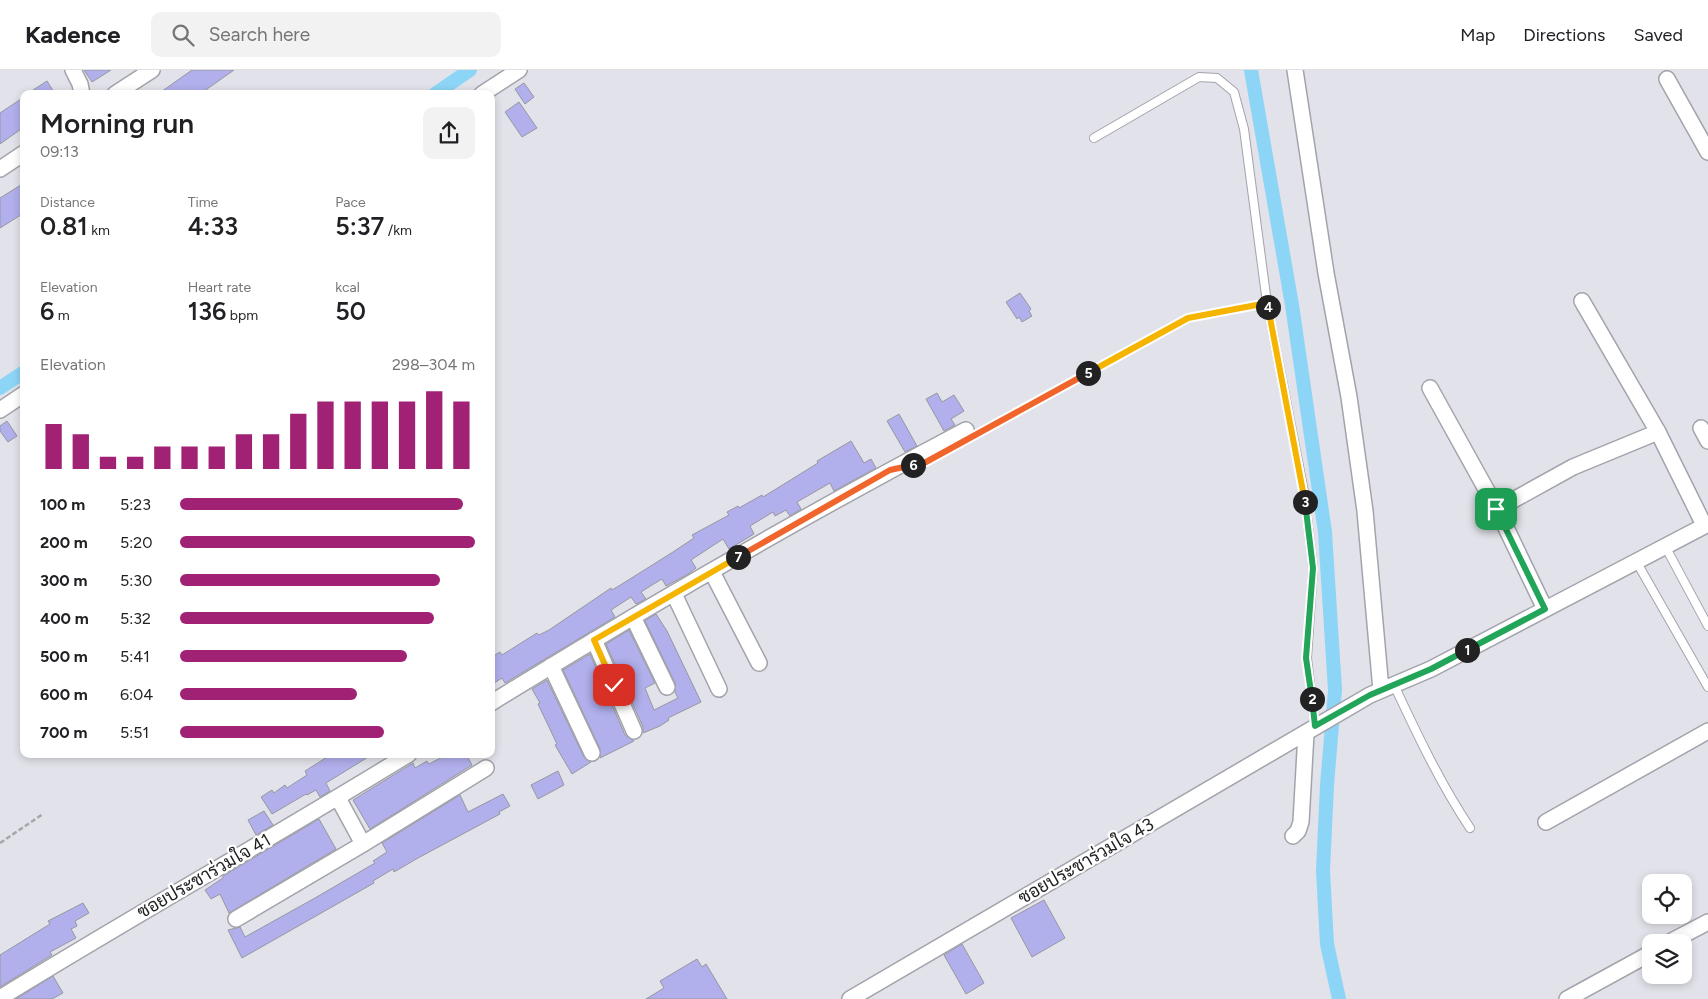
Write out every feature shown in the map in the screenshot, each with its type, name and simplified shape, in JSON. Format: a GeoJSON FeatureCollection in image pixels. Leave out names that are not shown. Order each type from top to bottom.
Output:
{"type":"FeatureCollection","features":[{"type":"Feature","properties":{"kind":"street"},"geometry":{"type":"LineString","coordinates":[[73,70],[81,90]]}},
{"type":"Feature","properties":{"kind":"street"},"geometry":{"type":"LineString","coordinates":[[121,90],[152,70]]}},
{"type":"Feature","properties":{"kind":"street"},"geometry":{"type":"LineString","coordinates":[[488,90],[519,70]]}},
{"type":"Feature","properties":{"kind":"street"},"geometry":{"type":"LineString","coordinates":[[1295,70],[1326,273],[1349,396],[1365,511],[1382,690]]}},
{"type":"Feature","properties":{"kind":"street"},"geometry":{"type":"LineString","coordinates":[[1667,78],[1708,152]]}},
{"type":"Feature","properties":{"kind":"street"},"geometry":{"type":"LineString","coordinates":[[0,169],[20,156]]}},
{"type":"Feature","properties":{"kind":"street"},"geometry":{"type":"LineString","coordinates":[[1582,301],[1658,432],[1706,524]]}},
{"type":"Feature","properties":{"kind":"street"},"geometry":{"type":"LineString","coordinates":[[1430,388],[1496,509],[1545,609]]}},
{"type":"Feature","properties":{"kind":"street"},"geometry":{"type":"LineString","coordinates":[[0,410],[20,397]]}},
{"type":"Feature","properties":{"kind":"street"},"geometry":{"type":"LineString","coordinates":[[1496,509],[1573,467],[1658,432]]}},
{"type":"Feature","properties":{"kind":"street"},"geometry":{"type":"LineString","coordinates":[[495,701],[633,617],[890,470],[968,434]]}},
{"type":"Feature","properties":{"kind":"street","name":"ซอยประชาร่วมใจ 43"},"geometry":{"type":"LineString","coordinates":[[850,999],[1315,727],[1382,690],[1431,669],[1706,524]]}},
{"type":"Feature","properties":{"kind":"street"},"geometry":{"type":"LineString","coordinates":[[712,572],[759,663]]}},
{"type":"Feature","properties":{"kind":"street"},"geometry":{"type":"LineString","coordinates":[[674,594],[719,689]]}},
{"type":"Feature","properties":{"kind":"street"},"geometry":{"type":"LineString","coordinates":[[633,617],[667,687]]}},
{"type":"Feature","properties":{"kind":"street"},"geometry":{"type":"LineString","coordinates":[[594,640],[634,731]]}},
{"type":"Feature","properties":{"kind":"street"},"geometry":{"type":"LineString","coordinates":[[551,666],[592,753]]}},
{"type":"Feature","properties":{"kind":"street"},"geometry":{"type":"LineString","coordinates":[[1293,836],[1298,831],[1301,822],[1315,727]]}},
{"type":"Feature","properties":{"kind":"street"},"geometry":{"type":"LineString","coordinates":[[1546,822],[1708,731]]}},
{"type":"Feature","properties":{"kind":"street","name":"ซอยประชาร่วมใจ 41"},"geometry":{"type":"LineString","coordinates":[[0,998],[94,940],[338,798],[403,758]]}},
{"type":"Feature","properties":{"kind":"street"},"geometry":{"type":"LineString","coordinates":[[236,919],[486,768]]}},
{"type":"Feature","properties":{"kind":"street"},"geometry":{"type":"LineString","coordinates":[[338,798],[363,844]]}},
{"type":"Feature","properties":{"kind":"street"},"geometry":{"type":"LineString","coordinates":[[1685,934],[1708,922]]}},
{"type":"Feature","properties":{"kind":"street"},"geometry":{"type":"LineString","coordinates":[[1567,999],[1642,958]]}},
{"type":"Feature","properties":{"kind":"lane"},"geometry":{"type":"LineString","coordinates":[[1094,138],[1199,77],[1217,78],[1234,92],[1244,130],[1267,303],[1304,492],[1309,530],[1313,568],[1306,658],[1315,727]]}},
{"type":"Feature","properties":{"kind":"lane"},"geometry":{"type":"LineString","coordinates":[[1665,546],[1708,626]]}},
{"type":"Feature","properties":{"kind":"lane"},"geometry":{"type":"LineString","coordinates":[[1636,561],[1708,688]]}},
{"type":"Feature","properties":{"kind":"lane"},"geometry":{"type":"LineString","coordinates":[[1382,690],[1423,746],[1457,809],[1470,828]]}},
{"type":"Feature","properties":{"kind":"path"},"geometry":{"type":"LineString","coordinates":[[968,434],[1188,318],[1267,303]]}},
{"type":"Feature","properties":{"kind":"path"},"geometry":{"type":"LineString","coordinates":[[0,843],[43,814]]}},
{"type":"Feature","properties":{"kind":"building"},"geometry":{"type":"Polygon","coordinates":[[[84,70],[111,70],[92,82],[84,70]]]}},
{"type":"Feature","properties":{"kind":"building"},"geometry":{"type":"Polygon","coordinates":[[[192,70],[234,70],[206,90],[164,90],[192,70]]]}},
{"type":"Feature","properties":{"kind":"building"},"geometry":{"type":"Polygon","coordinates":[[[47,81],[53,90],[33,90],[47,81]]]}},
{"type":"Feature","properties":{"kind":"building"},"geometry":{"type":"Polygon","coordinates":[[[524,83],[534,97],[525,104],[515,89],[524,83]]]}},
{"type":"Feature","properties":{"kind":"building"},"geometry":{"type":"Polygon","coordinates":[[[20,100],[20,130],[0,144],[0,113],[20,100]]]}},
{"type":"Feature","properties":{"kind":"building"},"geometry":{"type":"Polygon","coordinates":[[[519,102],[537,128],[522,137],[505,112],[519,102]]]}},
{"type":"Feature","properties":{"kind":"building"},"geometry":{"type":"Polygon","coordinates":[[[20,186],[20,216],[0,228],[0,198],[20,186]]]}},
{"type":"Feature","properties":{"kind":"building"},"geometry":{"type":"Polygon","coordinates":[[[1020,293],[1031,309],[1029,311],[1032,316],[1022,322],[1019,317],[1017,319],[1006,302],[1020,293]]]}},
{"type":"Feature","properties":{"kind":"building"},"geometry":{"type":"Polygon","coordinates":[[[937,393],[942,402],[954,395],[964,411],[951,419],[955,425],[944,431],[926,399],[937,393]]]}},
{"type":"Feature","properties":{"kind":"building"},"geometry":{"type":"Polygon","coordinates":[[[899,414],[917,446],[905,452],[887,421],[899,414]]]}},
{"type":"Feature","properties":{"kind":"building"},"geometry":{"type":"Polygon","coordinates":[[[7,421],[17,436],[8,442],[0,431],[0,426],[7,421]]]}},
{"type":"Feature","properties":{"kind":"building"},"geometry":{"type":"Polygon","coordinates":[[[851,441],[864,463],[871,459],[876,468],[834,491],[830,483],[797,502],[801,509],[790,516],[786,510],[775,516],[773,512],[750,526],[754,534],[729,549],[723,539],[691,560],[696,568],[688,574],[666,586],[662,579],[641,592],[646,599],[636,604],[631,597],[611,610],[615,617],[505,683],[502,678],[495,682],[495,655],[500,652],[502,655],[537,633],[539,635],[549,630],[611,588],[612,590],[673,552],[694,538],[692,535],[729,515],[727,512],[738,506],[739,508],[762,495],[763,497],[818,463],[817,461],[851,441]]]}},
{"type":"Feature","properties":{"kind":"building"},"geometry":{"type":"Polygon","coordinates":[[[656,614],[667,631],[701,702],[668,718],[669,720],[660,726],[643,733],[643,727],[606,644],[629,630],[655,683],[645,688],[654,710],[678,698],[675,692],[675,683],[645,621],[656,614]]]}},
{"type":"Feature","properties":{"kind":"building"},"geometry":{"type":"Polygon","coordinates":[[[590,654],[625,735],[634,741],[600,758],[600,749],[563,670],[590,654]]]}},
{"type":"Feature","properties":{"kind":"building"},"geometry":{"type":"Polygon","coordinates":[[[547,680],[584,757],[591,762],[572,774],[555,745],[557,744],[532,689],[547,680]]]}},
{"type":"Feature","properties":{"kind":"building"},"geometry":{"type":"Polygon","coordinates":[[[326,758],[367,758],[326,783],[330,791],[320,797],[316,790],[272,814],[261,797],[272,790],[274,793],[285,785],[287,788],[307,775],[305,771],[326,758]]]}},
{"type":"Feature","properties":{"kind":"building"},"geometry":{"type":"Polygon","coordinates":[[[440,758],[468,758],[472,765],[370,829],[353,800],[413,763],[415,768],[427,761],[429,764],[440,758]]]}},
{"type":"Feature","properties":{"kind":"building"},"geometry":{"type":"Polygon","coordinates":[[[558,771],[564,785],[538,799],[531,785],[558,771]]]}},
{"type":"Feature","properties":{"kind":"building"},"geometry":{"type":"Polygon","coordinates":[[[503,794],[510,806],[499,812],[500,814],[394,872],[393,869],[373,881],[374,883],[242,958],[228,930],[240,927],[245,937],[315,898],[375,863],[373,861],[387,852],[382,843],[460,795],[468,812],[503,794]]]}},
{"type":"Feature","properties":{"kind":"building"},"geometry":{"type":"Polygon","coordinates":[[[264,811],[273,825],[256,835],[248,820],[264,811]]]}},
{"type":"Feature","properties":{"kind":"building"},"geometry":{"type":"Polygon","coordinates":[[[319,819],[336,849],[229,913],[220,894],[211,899],[205,890],[223,878],[223,876],[319,819]]]}},
{"type":"Feature","properties":{"kind":"building"},"geometry":{"type":"Polygon","coordinates":[[[1044,900],[1065,938],[1032,957],[1011,918],[1044,900]]]}},
{"type":"Feature","properties":{"kind":"building"},"geometry":{"type":"Polygon","coordinates":[[[83,903],[89,913],[75,921],[77,926],[71,929],[76,938],[50,952],[52,955],[0,987],[0,955],[50,924],[48,921],[83,903]]]}},
{"type":"Feature","properties":{"kind":"building"},"geometry":{"type":"Polygon","coordinates":[[[962,944],[984,983],[966,994],[944,955],[962,944]]]}},
{"type":"Feature","properties":{"kind":"building"},"geometry":{"type":"Polygon","coordinates":[[[697,959],[702,967],[706,964],[727,999],[646,999],[664,988],[660,981],[697,959]]]}},
{"type":"Feature","properties":{"kind":"building"},"geometry":{"type":"Polygon","coordinates":[[[53,976],[63,993],[52,999],[16,999],[53,976]]]}},
{"type":"Feature","properties":{"kind":"waterway"},"geometry":{"type":"LineString","coordinates":[[441,90],[470,70]]}},
{"type":"Feature","properties":{"kind":"waterway"},"geometry":{"type":"LineString","coordinates":[[1251,70],[1292,305],[1325,532],[1335,690],[1327,785],[1323,871],[1327,944],[1339,999]]}},
{"type":"Feature","properties":{"kind":"waterway"},"geometry":{"type":"LineString","coordinates":[[0,388],[20,375]]}},
{"type":"Feature","properties":{"kind":"route"},"geometry":{"type":"LineString","coordinates":[[614,685],[594,640],[890,470],[926,462],[1188,318],[1267,303],[1304,492],[1309,530],[1313,568],[1306,658],[1315,726],[1370,695],[1431,669],[1545,609],[1496,509]]}}]}
